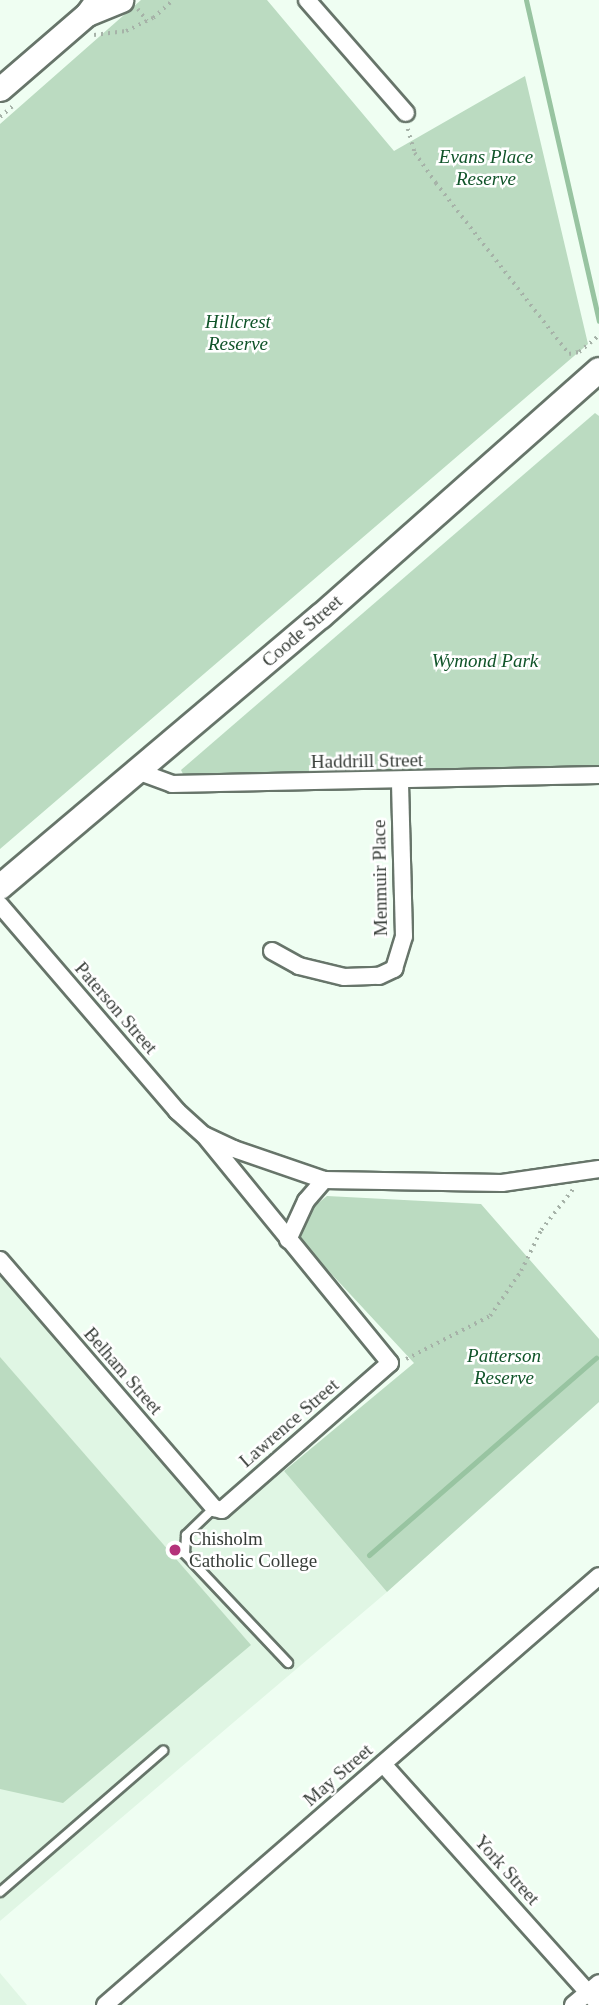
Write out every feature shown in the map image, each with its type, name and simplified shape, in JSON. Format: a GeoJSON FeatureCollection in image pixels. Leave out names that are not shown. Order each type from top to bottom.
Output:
{"type":"FeatureCollection","features":[{"type":"Feature","properties":{"kind":"main road","name":"Coode Street"},"geometry":{"type":"LineString","coordinates":[[0,887],[597,376]]}},
{"type":"Feature","properties":{"kind":"street"},"geometry":{"type":"LineString","coordinates":[[0,89],[92,7],[121,0]]}},
{"type":"Feature","properties":{"kind":"street"},"geometry":{"type":"LineString","coordinates":[[307,0],[405,113]]}},
{"type":"Feature","properties":{"kind":"street","name":"Haddrill Street"},"geometry":{"type":"LineString","coordinates":[[137,771],[172,784],[400,782],[599,775]]}},
{"type":"Feature","properties":{"kind":"street","name":"Menmuir Place"},"geometry":{"type":"LineString","coordinates":[[272,951],[299,966],[344,978],[379,976],[394,969],[404,936],[400,782]]}},
{"type":"Feature","properties":{"kind":"street","name":"Paterson Street"},"geometry":{"type":"LineString","coordinates":[[0,905],[177,1111],[204,1135],[390,1363]]}},
{"type":"Feature","properties":{"kind":"street","name":"Paterson Street"},"geometry":{"type":"LineString","coordinates":[[204,1135],[324,1180],[502,1183],[572,1176],[599,1169]]}},
{"type":"Feature","properties":{"kind":"street"},"geometry":{"type":"LineString","coordinates":[[288,1240],[306,1202],[324,1180]]}},
{"type":"Feature","properties":{"kind":"street","name":"Belham Street"},"geometry":{"type":"LineString","coordinates":[[0,1260],[214,1508]]}},
{"type":"Feature","properties":{"kind":"street","name":"Lawrence Street"},"geometry":{"type":"LineString","coordinates":[[214,1508],[222,1510],[390,1363]]}},
{"type":"Feature","properties":{"kind":"street","name":"May Street"},"geometry":{"type":"LineString","coordinates":[[105,2005],[599,1576]]}},
{"type":"Feature","properties":{"kind":"street","name":"York Street"},"geometry":{"type":"LineString","coordinates":[[383,1764],[594,1987],[599,2005]]}},
{"type":"Feature","properties":{"kind":"street"},"geometry":{"type":"LineString","coordinates":[[573,2005],[594,1987]]}},
{"type":"Feature","properties":{"kind":"lane"},"geometry":{"type":"LineString","coordinates":[[214,1508],[187,1535],[185,1554],[288,1663]]}},
{"type":"Feature","properties":{"kind":"lane"},"geometry":{"type":"LineString","coordinates":[[0,1892],[163,1752]]}},
{"type":"Feature","properties":{"kind":"path"},"geometry":{"type":"LineString","coordinates":[[88,41],[96,33],[126,31],[153,18],[173,0]]}},
{"type":"Feature","properties":{"kind":"path"},"geometry":{"type":"LineString","coordinates":[[0,117],[21,99]]}},
{"type":"Feature","properties":{"kind":"path"},"geometry":{"type":"LineString","coordinates":[[405,113],[415,153],[569,354],[579,352],[599,335]]}},
{"type":"Feature","properties":{"kind":"path"},"geometry":{"type":"LineString","coordinates":[[390,1363],[418,1356],[490,1316],[521,1271],[541,1230],[574,1188],[572,1176]]}},
{"type":"Feature","properties":{"kind":"shaded area","name":"Chisholm Catholic College"},"geometry":{"type":"Polygon","coordinates":[[[0,1259],[214,1508],[284,1471],[387,1592],[0,1921],[0,1259]]]}},
{"type":"Feature","properties":{"kind":"shaded area"},"geometry":{"type":"Polygon","coordinates":[[[0,1973],[27,2005],[0,2005],[0,1973]]]}},
{"type":"Feature","properties":{"kind":"green space","name":"Hillcrest Reserve"},"geometry":{"type":"Polygon","coordinates":[[[141,0],[267,0],[394,151],[525,76],[588,344],[0,849],[0,124],[141,0]]]}},
{"type":"Feature","properties":{"kind":"green space","name":"Wymond Park"},"geometry":{"type":"Polygon","coordinates":[[[595,413],[599,416],[599,772],[188,784],[181,770],[595,413]]]}},
{"type":"Feature","properties":{"kind":"green space","name":"Patterson Reserve"},"geometry":{"type":"Polygon","coordinates":[[[327,1196],[481,1204],[599,1339],[599,1402],[387,1592],[284,1471],[414,1363],[300,1240],[307,1212],[327,1196]]]}},
{"type":"Feature","properties":{"kind":"green space"},"geometry":{"type":"Polygon","coordinates":[[[0,1357],[251,1645],[63,1803],[0,1789],[0,1357]]]}},
{"type":"Feature","properties":{"kind":"waterway"},"geometry":{"type":"LineString","coordinates":[[526,0],[599,321]]}},
{"type":"Feature","properties":{"kind":"waterway"},"geometry":{"type":"LineString","coordinates":[[369,1555],[596,1358]]}},
{"type":"Feature","properties":{"kind":"place","name":"Chisholm Catholic College"},"geometry":{"type":"Point","coordinates":[175,1550]}},
{"type":"Feature","properties":{"kind":"park label","name":"Evans Place Reserve"},"geometry":{"type":"Point","coordinates":[486,168]}}]}
